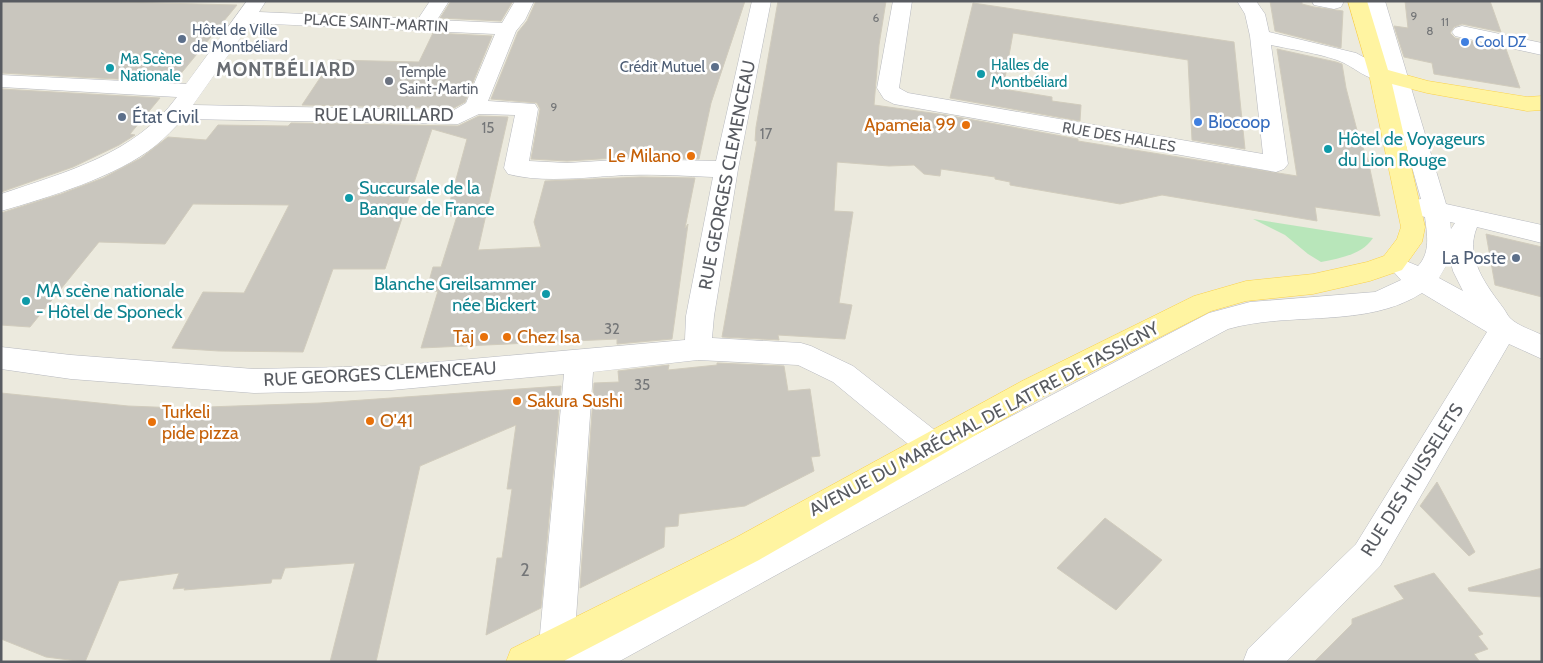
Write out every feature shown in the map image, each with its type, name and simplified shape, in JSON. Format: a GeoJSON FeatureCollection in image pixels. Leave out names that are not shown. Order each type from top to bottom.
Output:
{"type":"FeatureCollection","features":[{"type":"Feature","properties":{"kind":"main road"},"geometry":{"type":"LineString","coordinates":[[1357,1],[1388,76],[1427,87],[1527,104],[1542,103]]}},
{"type":"Feature","properties":{"kind":"main road"},"geometry":{"type":"LineString","coordinates":[[1393,263],[1409,242],[1413,227],[1423,208]]}},
{"type":"Feature","properties":{"kind":"main road","name":"AVENUE DU MARÉCHAL DE LATTRE DE TASSIGNY"},"geometry":{"type":"LineString","coordinates":[[524,662],[570,653],[747,548],[930,444],[1032,389],[1203,302],[1246,291],[1313,284],[1370,271],[1393,263]]}},
{"type":"Feature","properties":{"kind":"street"},"geometry":{"type":"LineString","coordinates":[[424,25],[440,1]]}},
{"type":"Feature","properties":{"kind":"street"},"geometry":{"type":"LineString","coordinates":[[475,107],[507,29],[515,20],[525,1]]}},
{"type":"Feature","properties":{"kind":"street","name":"RUE GEORGES CLEMENCEAU"},"geometry":{"type":"LineString","coordinates":[[698,349],[700,316],[726,169],[762,1]]}},
{"type":"Feature","properties":{"kind":"street","name":"RUE DES HALLES"},"geometry":{"type":"LineString","coordinates":[[903,1],[888,88],[892,94],[902,99],[1276,164],[1260,36],[1255,14],[1246,1]]}},
{"type":"Feature","properties":{"kind":"street"},"geometry":{"type":"LineString","coordinates":[[1320,1],[1334,3],[1335,1]]}},
{"type":"Feature","properties":{"kind":"street"},"geometry":{"type":"LineString","coordinates":[[579,362],[570,653],[1027,422],[1219,321],[1250,312],[1376,302],[1395,296],[1422,280],[1438,258],[1440,245],[1423,208],[1388,76],[1375,1]]}},
{"type":"Feature","properties":{"kind":"street"},"geometry":{"type":"LineString","coordinates":[[1,203],[110,164],[147,141],[177,112],[251,9]]}},
{"type":"Feature","properties":{"kind":"street","name":"PLACE SAINT-MARTIN"},"geometry":{"type":"LineString","coordinates":[[251,9],[424,25],[507,29]]}},
{"type":"Feature","properties":{"kind":"street"},"geometry":{"type":"LineString","coordinates":[[1462,32],[1542,49]]}},
{"type":"Feature","properties":{"kind":"street"},"geometry":{"type":"LineString","coordinates":[[1260,36],[1349,57],[1388,76]]}},
{"type":"Feature","properties":{"kind":"street"},"geometry":{"type":"LineString","coordinates":[[1,81],[192,91]]}},
{"type":"Feature","properties":{"kind":"street","name":"RUE LAURILLARD"},"geometry":{"type":"LineString","coordinates":[[177,112],[458,117],[475,107],[526,109],[516,168],[567,171],[632,167],[726,169]]}},
{"type":"Feature","properties":{"kind":"street"},"geometry":{"type":"LineString","coordinates":[[1423,208],[1542,234]]}},
{"type":"Feature","properties":{"kind":"street"},"geometry":{"type":"LineString","coordinates":[[1470,217],[1460,238],[1463,262],[1476,292],[1504,328]]}},
{"type":"Feature","properties":{"kind":"street"},"geometry":{"type":"LineString","coordinates":[[1393,263],[1542,348]]}},
{"type":"Feature","properties":{"kind":"street","name":"RUE DES HUISSELETS"},"geometry":{"type":"LineString","coordinates":[[1261,662],[1368,555],[1504,328]]}},
{"type":"Feature","properties":{"kind":"street","name":"RUE GEORGES CLEMENCEAU"},"geometry":{"type":"LineString","coordinates":[[1,358],[71,367],[254,380],[392,378],[654,355],[698,349],[801,354],[843,374],[930,444]]}},
{"type":"Feature","properties":{"kind":"green space"},"geometry":{"type":"Polygon","coordinates":[[[1253,219],[1373,238],[1357,252],[1321,262],[1285,235],[1253,219]]]}},
{"type":"Feature","properties":{"kind":"building"},"geometry":{"type":"Polygon","coordinates":[[[1,1],[122,1],[120,2],[237,5],[174,82],[1,73],[1,1]]]}},
{"type":"Feature","properties":{"kind":"building"},"geometry":{"type":"Polygon","coordinates":[[[451,1],[513,1],[501,21],[440,18],[451,1]]]}},
{"type":"Feature","properties":{"kind":"building"},"geometry":{"type":"Polygon","coordinates":[[[536,1],[745,1],[711,103],[699,159],[632,157],[567,161],[531,159],[540,109],[537,103],[491,99],[518,32],[527,21],[536,1]]]}},
{"type":"Feature","properties":{"kind":"building"},"geometry":{"type":"Polygon","coordinates":[[[778,1],[886,1],[879,45],[874,105],[946,115],[1078,139],[1078,141],[1297,176],[1277,49],[1342,64],[1359,138],[1368,160],[1380,216],[1315,207],[1317,221],[1162,195],[1120,204],[1010,185],[1010,182],[995,179],[995,177],[941,169],[940,176],[924,174],[914,165],[889,166],[837,162],[834,211],[853,212],[839,303],[852,305],[845,339],[778,335],[779,340],[722,337],[757,141],[755,141],[756,127],[778,1]]]}},
{"type":"Feature","properties":{"kind":"building"},"geometry":{"type":"Polygon","coordinates":[[[1270,1],[1302,1],[1302,4],[1314,7],[1343,11],[1341,48],[1275,31],[1270,1]]]}},
{"type":"Feature","properties":{"kind":"building"},"geometry":{"type":"Polygon","coordinates":[[[1405,1],[1490,1],[1501,32],[1462,24],[1454,27],[1450,33],[1455,38],[1506,49],[1520,88],[1434,74],[1432,63],[1404,57],[1394,26],[1408,28],[1405,1]]]}},
{"type":"Feature","properties":{"kind":"building","name":"Halles de Montbéliard"},"geometry":{"type":"Polygon","coordinates":[[[973,3],[1234,42],[1245,149],[1192,140],[1188,60],[1013,33],[1003,89],[1052,97],[1052,101],[1081,105],[1080,121],[950,98],[973,3]]]}},
{"type":"Feature","properties":{"kind":"building","name":"Temple Saint-Martin"},"geometry":{"type":"Polygon","coordinates":[[[433,33],[492,36],[465,102],[454,108],[302,105],[332,60],[419,62],[433,33]]]}},
{"type":"Feature","properties":{"kind":"building"},"geometry":{"type":"Polygon","coordinates":[[[1,89],[160,98],[130,134],[135,135],[119,145],[73,167],[1,192],[1,89]]]}},
{"type":"Feature","properties":{"kind":"building"},"geometry":{"type":"Polygon","coordinates":[[[479,116],[508,117],[478,250],[541,247],[534,222],[545,181],[641,177],[695,178],[685,228],[688,224],[672,339],[617,344],[617,339],[421,348],[438,291],[426,292],[433,267],[441,267],[457,216],[446,216],[467,139],[432,129],[385,269],[333,269],[303,352],[219,351],[172,348],[203,292],[244,293],[289,205],[193,204],[165,244],[99,242],[30,327],[1,325],[1,213],[61,194],[103,178],[141,158],[168,137],[206,140],[218,125],[288,126],[291,123],[458,126],[479,116]]]}},
{"type":"Feature","properties":{"kind":"building","name":"La Poste"},"geometry":{"type":"Polygon","coordinates":[[[1486,234],[1542,247],[1542,297],[1495,285],[1486,234]]]}},
{"type":"Feature","properties":{"kind":"building"},"geometry":{"type":"Polygon","coordinates":[[[717,363],[784,366],[788,391],[810,389],[820,456],[811,457],[814,471],[745,506],[679,514],[678,526],[665,527],[664,547],[580,588],[594,383],[619,382],[618,371],[669,365],[668,370],[717,365],[717,363]]]}},
{"type":"Feature","properties":{"kind":"building"},"geometry":{"type":"Polygon","coordinates":[[[561,386],[541,608],[486,635],[497,558],[502,558],[512,489],[507,489],[516,425],[420,466],[376,662],[330,662],[355,563],[285,568],[281,579],[272,579],[271,583],[184,590],[185,588],[173,589],[179,573],[119,581],[85,662],[46,657],[1,639],[1,393],[128,406],[179,408],[320,403],[561,386]]]}},
{"type":"Feature","properties":{"kind":"building"},"geometry":{"type":"Polygon","coordinates":[[[1437,482],[1475,552],[1469,556],[1420,506],[1437,482]]]}},
{"type":"Feature","properties":{"kind":"building"},"geometry":{"type":"Polygon","coordinates":[[[1105,518],[1162,560],[1116,610],[1057,568],[1105,518]]]}},
{"type":"Feature","properties":{"kind":"building"},"geometry":{"type":"Polygon","coordinates":[[[1542,568],[1542,597],[1469,591],[1468,588],[1542,568]]]}},
{"type":"Feature","properties":{"kind":"building"},"geometry":{"type":"Polygon","coordinates":[[[1434,573],[1483,634],[1478,636],[1488,649],[1474,654],[1480,662],[1314,662],[1352,624],[1352,619],[1404,599],[1394,586],[1434,573]]]}},
{"type":"Feature","properties":{"kind":"place","name":"Hôtel de Ville de Montbéliard"},"geometry":{"type":"Point","coordinates":[182,39]}},
{"type":"Feature","properties":{"kind":"place","name":"Cool DZ"},"geometry":{"type":"Point","coordinates":[1465,42]}},
{"type":"Feature","properties":{"kind":"place","name":"Crédit Mutuel"},"geometry":{"type":"Point","coordinates":[715,67]}},
{"type":"Feature","properties":{"kind":"place","name":"Ma Scène Nationale"},"geometry":{"type":"Point","coordinates":[110,68]}},
{"type":"Feature","properties":{"kind":"place","name":"Halles de Montbéliard"},"geometry":{"type":"Point","coordinates":[981,74]}},
{"type":"Feature","properties":{"kind":"place","name":"Temple Saint-Martin"},"geometry":{"type":"Point","coordinates":[389,81]}},
{"type":"Feature","properties":{"kind":"place","name":"État Civil"},"geometry":{"type":"Point","coordinates":[122,117]}},
{"type":"Feature","properties":{"kind":"place","name":"Biocoop"},"geometry":{"type":"Point","coordinates":[1198,122]}},
{"type":"Feature","properties":{"kind":"place","name":"Apameia 99"},"geometry":{"type":"Point","coordinates":[966,125]}},
{"type":"Feature","properties":{"kind":"place","name":"Hôtel de Voyageurs du Lion Rouge"},"geometry":{"type":"Point","coordinates":[1328,149]}},
{"type":"Feature","properties":{"kind":"place","name":"Le Milano"},"geometry":{"type":"Point","coordinates":[691,156]}},
{"type":"Feature","properties":{"kind":"place","name":"Succursale de la Banque de France"},"geometry":{"type":"Point","coordinates":[349,198]}},
{"type":"Feature","properties":{"kind":"place","name":"La Poste"},"geometry":{"type":"Point","coordinates":[1516,258]}},
{"type":"Feature","properties":{"kind":"place","name":"Blanche Greilsammer née Bickert"},"geometry":{"type":"Point","coordinates":[546,294]}},
{"type":"Feature","properties":{"kind":"place","name":"MA scène nationale - Hôtel de Sponeck"},"geometry":{"type":"Point","coordinates":[26,301]}},
{"type":"Feature","properties":{"kind":"place","name":"Taj"},"geometry":{"type":"Point","coordinates":[484,337]}},
{"type":"Feature","properties":{"kind":"place","name":"Chez Isa"},"geometry":{"type":"Point","coordinates":[507,337]}},
{"type":"Feature","properties":{"kind":"place","name":"Sakura Sushi"},"geometry":{"type":"Point","coordinates":[517,401]}},
{"type":"Feature","properties":{"kind":"place","name":"O'41"},"geometry":{"type":"Point","coordinates":[370,421]}},
{"type":"Feature","properties":{"kind":"place","name":"Turkeli pide pizza"},"geometry":{"type":"Point","coordinates":[152,422]}},
{"type":"Feature","properties":{"kind":"district","name":"MONTBÉLIARD"},"geometry":{"type":"Point","coordinates":[286,69]}}]}
